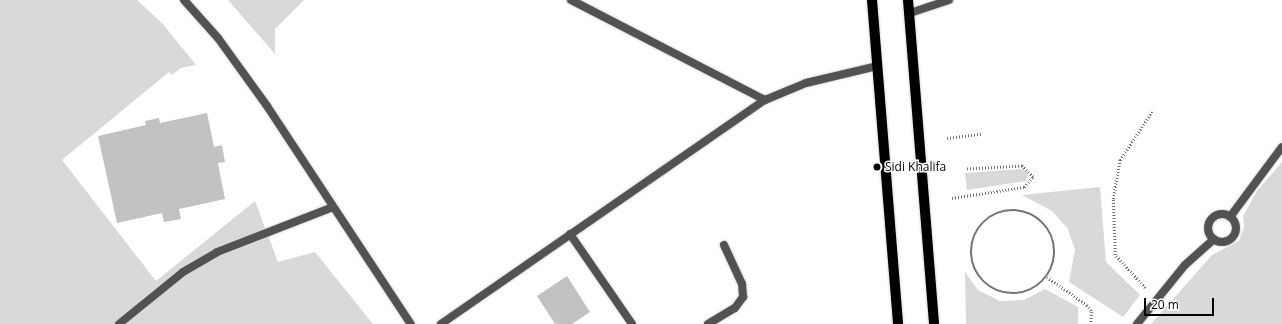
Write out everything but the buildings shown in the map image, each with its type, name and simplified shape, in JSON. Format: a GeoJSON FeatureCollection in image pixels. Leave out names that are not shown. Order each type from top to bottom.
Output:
{"type":"FeatureCollection","features":[{"type":"Feature","properties":{"kind":"main road"},"geometry":{"type":"LineString","coordinates":[[872,0],[898,324]]}},
{"type":"Feature","properties":{"kind":"main road"},"geometry":{"type":"LineString","coordinates":[[908,0],[934,324]]}},
{"type":"Feature","properties":{"kind":"street"},"geometry":{"type":"LineString","coordinates":[[184,0],[244,72],[411,324]]}},
{"type":"Feature","properties":{"kind":"street"},"geometry":{"type":"LineString","coordinates":[[571,0],[765,100]]}},
{"type":"Feature","properties":{"kind":"street"},"geometry":{"type":"LineString","coordinates":[[910,13],[949,0]]}},
{"type":"Feature","properties":{"kind":"street"},"geometry":{"type":"LineString","coordinates":[[441,324],[765,100],[806,83],[878,66]]}},
{"type":"Feature","properties":{"kind":"street"},"geometry":{"type":"LineString","coordinates":[[1230,217],[1282,147]]}},
{"type":"Feature","properties":{"kind":"street"},"geometry":{"type":"LineString","coordinates":[[119,324],[183,272],[217,252],[333,207]]}},
{"type":"Feature","properties":{"kind":"street"},"geometry":{"type":"LineString","coordinates":[[1218,215],[1230,217],[1236,225],[1234,236],[1225,242],[1214,239],[1208,229],[1210,222],[1218,215]]}},
{"type":"Feature","properties":{"kind":"street"},"geometry":{"type":"LineString","coordinates":[[570,234],[632,324]]}},
{"type":"Feature","properties":{"kind":"street"},"geometry":{"type":"LineString","coordinates":[[1137,324],[1190,260],[1214,239]]}},
{"type":"Feature","properties":{"kind":"street"},"geometry":{"type":"LineString","coordinates":[[708,324],[735,308],[743,297],[742,284],[724,246]]}},
{"type":"Feature","properties":{"kind":"path"},"geometry":{"type":"LineString","coordinates":[[1152,110],[1126,148],[1116,174],[1112,242],[1118,262],[1158,299]]}},
{"type":"Feature","properties":{"kind":"path"},"geometry":{"type":"LineString","coordinates":[[947,138],[982,134]]}},
{"type":"Feature","properties":{"kind":"path"},"geometry":{"type":"LineString","coordinates":[[952,198],[1024,187],[1033,177],[1022,166],[967,169]]}},
{"type":"Feature","properties":{"kind":"path"},"geometry":{"type":"LineString","coordinates":[[1004,210],[1028,212],[1039,218],[1050,232],[1056,249],[1047,277],[1034,289],[1022,293],[998,292],[988,286],[973,266],[971,255],[976,231],[984,222],[1004,210]]}},
{"type":"Feature","properties":{"kind":"path"},"geometry":{"type":"LineString","coordinates":[[1047,277],[1087,305],[1092,312],[1091,324]]}},
{"type":"Feature","properties":{"kind":"shaded area"},"geometry":{"type":"Polygon","coordinates":[[[0,0],[137,0],[162,23],[196,65],[181,68],[172,75],[169,72],[62,160],[156,281],[255,201],[278,262],[315,252],[373,324],[0,324],[0,0]]]}},
{"type":"Feature","properties":{"kind":"shaded area"},"geometry":{"type":"Polygon","coordinates":[[[228,0],[304,0],[275,29],[275,54],[228,0]]]}},
{"type":"Feature","properties":{"kind":"shaded area"},"geometry":{"type":"Polygon","coordinates":[[[1282,162],[1282,324],[1151,324],[1212,255],[1239,241],[1244,227],[1243,216],[1257,191],[1282,162]]]}},
{"type":"Feature","properties":{"kind":"shaded area"},"geometry":{"type":"Polygon","coordinates":[[[1021,169],[1029,172],[1026,181],[967,190],[965,173],[1021,169]]]}},
{"type":"Feature","properties":{"kind":"shaded area"},"geometry":{"type":"Polygon","coordinates":[[[1100,187],[1106,262],[1140,295],[1123,317],[1069,282],[1075,250],[1068,229],[1052,211],[1022,195],[1100,187]]]}},
{"type":"Feature","properties":{"kind":"shaded area"},"geometry":{"type":"Polygon","coordinates":[[[965,272],[978,290],[1000,301],[1024,300],[1045,289],[1078,307],[1078,324],[966,324],[965,272]]]}},
{"type":"Feature","properties":{"kind":"place","name":"Sidi Khalifa"},"geometry":{"type":"Point","coordinates":[877,167]}}]}
